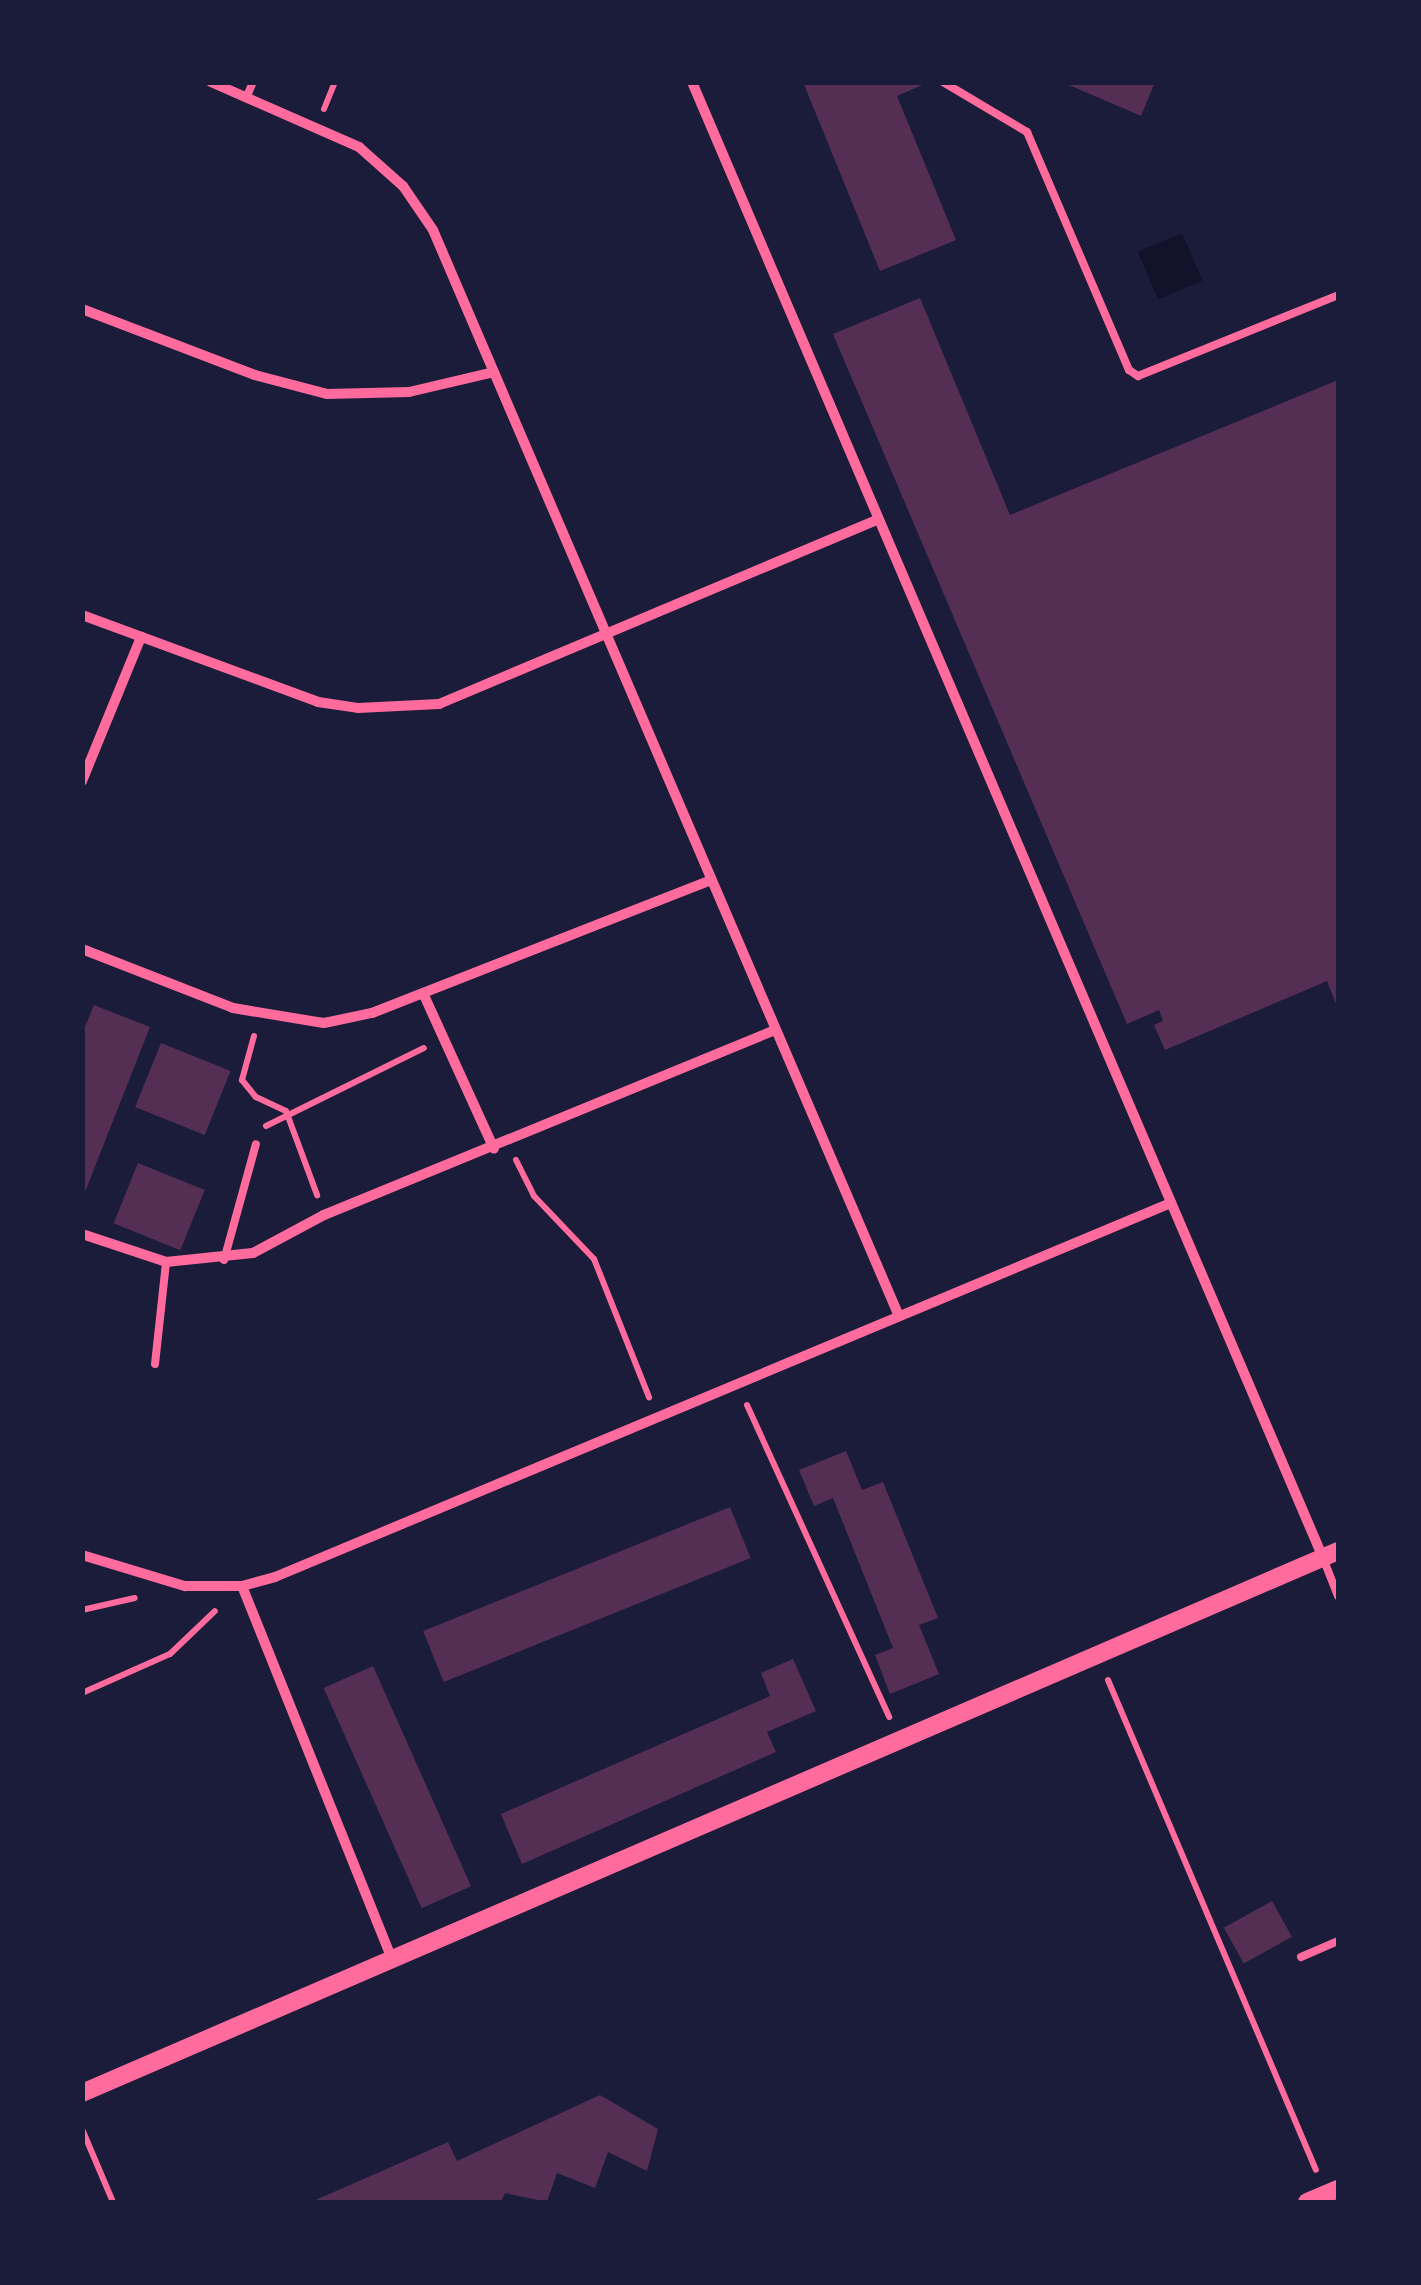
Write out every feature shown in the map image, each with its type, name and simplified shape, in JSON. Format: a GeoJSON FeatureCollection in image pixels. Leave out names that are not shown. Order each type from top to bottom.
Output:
{"type":"FeatureCollection","features":[{"type":"Feature","properties":{"kind":"street"},"geometry":{"type":"LineString","coordinates":[[211,82],[332,130],[403,186],[433,230],[898,1316]]}},
{"type":"Feature","properties":{"kind":"street"},"geometry":{"type":"LineString","coordinates":[[82,2093],[1330,1554],[1171,1202],[692,82]]}},
{"type":"Feature","properties":{"kind":"street"},"geometry":{"type":"LineString","coordinates":[[82,308],[255,375],[327,394],[409,392],[494,372]]}},
{"type":"Feature","properties":{"kind":"street"},"geometry":{"type":"LineString","coordinates":[[82,615],[318,702],[399,709],[439,704],[878,519]]}},
{"type":"Feature","properties":{"kind":"street"},"geometry":{"type":"LineString","coordinates":[[82,781],[141,637]]}},
{"type":"Feature","properties":{"kind":"street"},"geometry":{"type":"LineString","coordinates":[[82,949],[262,1017],[299,1024],[348,1020],[711,880]]}},
{"type":"Feature","properties":{"kind":"street"},"geometry":{"type":"LineString","coordinates":[[423,993],[494,1149]]}},
{"type":"Feature","properties":{"kind":"street"},"geometry":{"type":"LineString","coordinates":[[82,1234],[166,1262],[224,1261],[324,1215],[507,1144],[775,1030]]}},
{"type":"Feature","properties":{"kind":"street"},"geometry":{"type":"LineString","coordinates":[[82,1555],[186,1586],[242,1586],[1171,1202]]}},
{"type":"Feature","properties":{"kind":"street"},"geometry":{"type":"LineString","coordinates":[[242,1586],[392,1959]]}},
{"type":"Feature","properties":{"kind":"street"},"geometry":{"type":"LineString","coordinates":[[1307,2202],[1332,2192]]}},
{"type":"Feature","properties":{"kind":"lane"},"geometry":{"type":"LineString","coordinates":[[247,96],[252,82]]}},
{"type":"Feature","properties":{"kind":"lane"},"geometry":{"type":"LineString","coordinates":[[943,82],[1031,138],[1129,370],[1138,376],[1338,294]]}},
{"type":"Feature","properties":{"kind":"lane"},"geometry":{"type":"LineString","coordinates":[[224,1261],[256,1144]]}},
{"type":"Feature","properties":{"kind":"lane"},"geometry":{"type":"LineString","coordinates":[[156,1364],[166,1262]]}},
{"type":"Feature","properties":{"kind":"lane"},"geometry":{"type":"LineString","coordinates":[[1330,1554],[1338,1596]]}},
{"type":"Feature","properties":{"kind":"lane"},"geometry":{"type":"LineString","coordinates":[[1301,1957],[1338,1941]]}},
{"type":"Feature","properties":{"kind":"path"},"geometry":{"type":"LineString","coordinates":[[262,1017],[242,1080],[256,1097],[286,1111],[324,1215]]}},
{"type":"Feature","properties":{"kind":"path"},"geometry":{"type":"LineString","coordinates":[[256,1144],[272,1118],[444,1039]]}},
{"type":"Feature","properties":{"kind":"path"},"geometry":{"type":"LineString","coordinates":[[507,1144],[534,1196],[594,1259],[657,1417]]}},
{"type":"Feature","properties":{"kind":"path"},"geometry":{"type":"LineString","coordinates":[[738,1384],[900,1740]]}},
{"type":"Feature","properties":{"kind":"path"},"geometry":{"type":"LineString","coordinates":[[82,1693],[170,1654],[242,1586]]}},
{"type":"Feature","properties":{"kind":"path"},"geometry":{"type":"LineString","coordinates":[[1098,1655],[1332,2192]]}},
{"type":"Feature","properties":{"kind":"path"},"geometry":{"type":"LineString","coordinates":[[82,2129],[114,2202]]}},
{"type":"Feature","properties":{"kind":"shaded area"},"geometry":{"type":"Polygon","coordinates":[[[1182,233],[1202,281],[1158,300],[1138,252],[1182,233]]]}},
{"type":"Feature","properties":{"kind":"building"},"geometry":{"type":"Polygon","coordinates":[[[803,82],[929,82],[897,96],[956,240],[880,271],[803,82]]]}},
{"type":"Feature","properties":{"kind":"building"},"geometry":{"type":"Polygon","coordinates":[[[1062,82],[1155,82],[1141,116],[1062,82]]]}},
{"type":"Feature","properties":{"kind":"building"},"geometry":{"type":"Polygon","coordinates":[[[920,298],[1010,515],[1338,380],[1338,1009],[1327,981],[1165,1050],[1154,1025],[1163,1021],[1159,1010],[1127,1024],[833,334],[920,298]]]}},
{"type":"Feature","properties":{"kind":"building"},"geometry":{"type":"Polygon","coordinates":[[[94,1005],[150,1027],[83,1197],[82,1034],[94,1005]]]}},
{"type":"Feature","properties":{"kind":"building"},"geometry":{"type":"Polygon","coordinates":[[[161,1043],[231,1071],[205,1135],[135,1107],[161,1043]]]}},
{"type":"Feature","properties":{"kind":"building"},"geometry":{"type":"Polygon","coordinates":[[[138,1163],[205,1190],[180,1250],[114,1223],[138,1163]]]}},
{"type":"Feature","properties":{"kind":"building"},"geometry":{"type":"Polygon","coordinates":[[[846,1451],[862,1490],[883,1482],[938,1618],[919,1625],[939,1674],[890,1694],[875,1655],[893,1648],[833,1498],[814,1506],[799,1470],[846,1451]]]}},
{"type":"Feature","properties":{"kind":"building"},"geometry":{"type":"Polygon","coordinates":[[[730,1507],[751,1558],[444,1682],[423,1631],[730,1507]]]}},
{"type":"Feature","properties":{"kind":"building"},"geometry":{"type":"Polygon","coordinates":[[[793,1659],[816,1711],[767,1732],[776,1752],[522,1864],[501,1814],[770,1696],[761,1673],[793,1659]]]}},
{"type":"Feature","properties":{"kind":"building"},"geometry":{"type":"Polygon","coordinates":[[[373,1666],[471,1886],[422,1908],[324,1688],[373,1666]]]}},
{"type":"Feature","properties":{"kind":"building"},"geometry":{"type":"Polygon","coordinates":[[[1272,1901],[1292,1937],[1244,1964],[1224,1928],[1272,1901]]]}},
{"type":"Feature","properties":{"kind":"building"},"geometry":{"type":"Polygon","coordinates":[[[600,2095],[658,2129],[647,2171],[608,2152],[595,2188],[557,2173],[547,2202],[505,2193],[501,2202],[311,2202],[448,2142],[457,2161],[600,2095]]]}}]}
